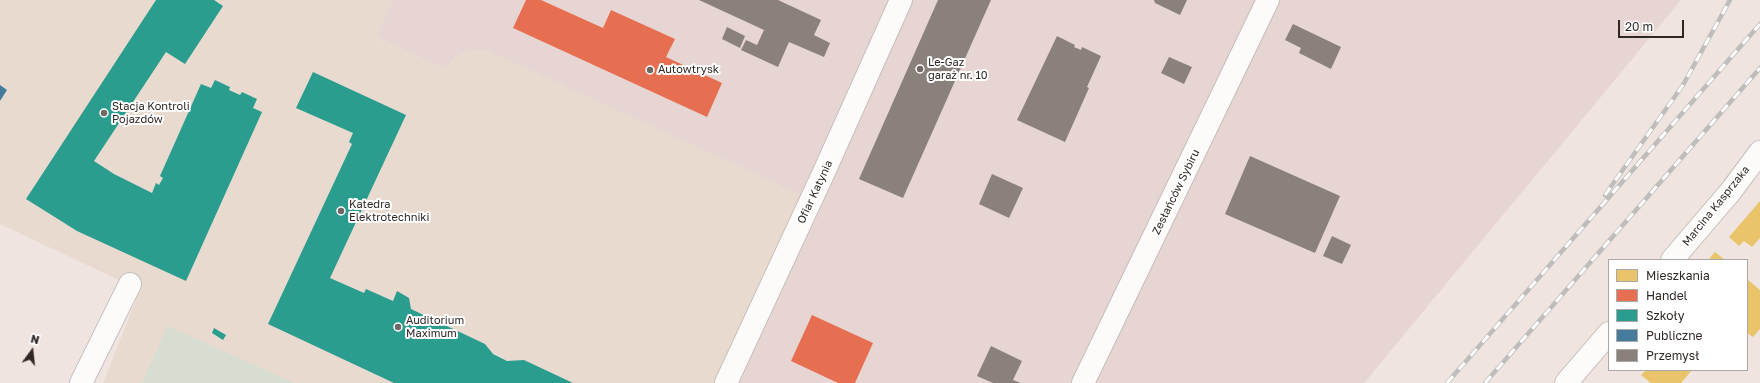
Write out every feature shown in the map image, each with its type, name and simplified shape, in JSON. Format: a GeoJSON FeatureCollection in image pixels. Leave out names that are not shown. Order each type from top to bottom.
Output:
{"type":"FeatureCollection","features":[{"type":"Feature","properties":{"kind":"street","name":"Ofiar Katynia"},"geometry":{"type":"LineString","coordinates":[[726,383],[824,172],[901,0]]}},
{"type":"Feature","properties":{"kind":"street","name":"Zesłańców Sybiru"},"geometry":{"type":"LineString","coordinates":[[1083,383],[1268,0]]}},
{"type":"Feature","properties":{"kind":"street","name":"Marcina Kasprzaka"},"geometry":{"type":"LineString","coordinates":[[1673,259],[1731,191],[1760,152]]}},
{"type":"Feature","properties":{"kind":"street"},"geometry":{"type":"LineString","coordinates":[[81,383],[130,284]]}},
{"type":"Feature","properties":{"kind":"street"},"geometry":{"type":"LineString","coordinates":[[1566,383],[1608,335]]}},
{"type":"Feature","properties":{"kind":"shaded area"},"geometry":{"type":"Polygon","coordinates":[[[0,0],[393,0],[376,37],[445,69],[455,57],[471,50],[487,50],[804,196],[716,383],[103,383],[140,290],[0,224],[0,0]]]}},
{"type":"Feature","properties":{"kind":"shaded area"},"geometry":{"type":"Polygon","coordinates":[[[393,0],[1681,0],[1364,383],[716,383],[488,50],[471,50],[455,57],[445,69],[376,37],[393,0]]]}},
{"type":"Feature","properties":{"kind":"shaded area"},"geometry":{"type":"Polygon","coordinates":[[[168,326],[294,383],[142,383],[168,326]]]}},
{"type":"Feature","properties":{"kind":"building: Mieszkania"},"geometry":{"type":"Polygon","coordinates":[[[1760,201],[1760,238],[1752,247],[1744,241],[1739,246],[1729,237],[1760,201]]]}},
{"type":"Feature","properties":{"kind":"building: Mieszkania"},"geometry":{"type":"Polygon","coordinates":[[[1715,252],[1724,259],[1709,259],[1715,252]]]}},
{"type":"Feature","properties":{"kind":"building: Mieszkania"},"geometry":{"type":"Polygon","coordinates":[[[1748,280],[1760,290],[1760,329],[1753,337],[1748,334],[1748,280]]]}},
{"type":"Feature","properties":{"kind":"building: Mieszkania"},"geometry":{"type":"Polygon","coordinates":[[[1645,371],[1691,371],[1681,383],[1651,383],[1641,375],[1645,371]]]}},
{"type":"Feature","properties":{"kind":"building: Handel","name":"Autowtrysk"},"geometry":{"type":"Polygon","coordinates":[[[526,0],[541,0],[603,28],[611,10],[675,39],[666,57],[722,83],[707,117],[513,28],[526,0]]]}},
{"type":"Feature","properties":{"kind":"building: Handel"},"geometry":{"type":"Polygon","coordinates":[[[812,315],[873,343],[855,383],[838,383],[791,361],[812,315]]]}},
{"type":"Feature","properties":{"kind":"building: Szkoły"},"geometry":{"type":"Polygon","coordinates":[[[156,0],[214,0],[223,6],[185,64],[166,52],[94,161],[114,174],[152,193],[156,183],[159,185],[163,178],[160,176],[201,84],[211,88],[215,80],[230,87],[229,90],[240,95],[242,92],[257,99],[253,108],[262,112],[186,281],[77,231],[26,199],[156,0]]]}},
{"type":"Feature","properties":{"kind":"building: Szkoły"},"geometry":{"type":"Polygon","coordinates":[[[313,72],[406,115],[330,278],[364,293],[366,289],[393,301],[397,291],[409,298],[411,309],[485,344],[493,354],[507,361],[524,360],[573,383],[394,383],[268,324],[352,144],[349,142],[353,133],[296,108],[313,72]]]}},
{"type":"Feature","properties":{"kind":"building: Szkoły"},"geometry":{"type":"Polygon","coordinates":[[[214,328],[226,335],[223,340],[212,333],[214,328]]]}},
{"type":"Feature","properties":{"kind":"building: Publiczne"},"geometry":{"type":"Polygon","coordinates":[[[0,85],[7,90],[0,101],[0,85]]]}},
{"type":"Feature","properties":{"kind":"building: Przemysł"},"geometry":{"type":"Polygon","coordinates":[[[699,0],[778,0],[821,20],[814,35],[830,43],[824,57],[789,42],[778,67],[741,50],[746,40],[757,45],[764,30],[699,0]]]}},
{"type":"Feature","properties":{"kind":"building: Przemysł"},"geometry":{"type":"Polygon","coordinates":[[[938,0],[991,0],[903,198],[859,179],[938,0]]]}},
{"type":"Feature","properties":{"kind":"building: Przemysł"},"geometry":{"type":"Polygon","coordinates":[[[1154,0],[1187,0],[1180,15],[1155,3],[1154,0]]]}},
{"type":"Feature","properties":{"kind":"building: Przemysł"},"geometry":{"type":"Polygon","coordinates":[[[1293,24],[1341,47],[1331,69],[1299,53],[1301,48],[1285,40],[1293,24]]]}},
{"type":"Feature","properties":{"kind":"building: Przemysł"},"geometry":{"type":"Polygon","coordinates":[[[727,27],[745,36],[740,48],[722,39],[727,27]]]}},
{"type":"Feature","properties":{"kind":"building: Przemysł"},"geometry":{"type":"Polygon","coordinates":[[[1057,36],[1075,45],[1074,47],[1081,50],[1082,47],[1101,56],[1087,87],[1089,88],[1065,142],[1017,120],[1057,36]]]}},
{"type":"Feature","properties":{"kind":"building: Przemysł"},"geometry":{"type":"Polygon","coordinates":[[[1169,57],[1192,67],[1184,84],[1161,73],[1169,57]]]}},
{"type":"Feature","properties":{"kind":"building: Przemysł"},"geometry":{"type":"Polygon","coordinates":[[[1250,156],[1340,196],[1315,253],[1225,214],[1250,156]]]}},
{"type":"Feature","properties":{"kind":"building: Przemysł"},"geometry":{"type":"Polygon","coordinates":[[[992,174],[1023,188],[1009,218],[979,204],[992,174]]]}},
{"type":"Feature","properties":{"kind":"building: Przemysł"},"geometry":{"type":"Polygon","coordinates":[[[1332,236],[1351,245],[1342,264],[1323,256],[1332,236]]]}},
{"type":"Feature","properties":{"kind":"building: Przemysł"},"geometry":{"type":"Polygon","coordinates":[[[991,346],[1022,361],[1013,380],[1021,383],[993,383],[977,376],[991,346]]]}},
{"type":"Feature","properties":{"kind":"railway"},"geometry":{"type":"LineString","coordinates":[[1605,195],[1683,85],[1730,0]]}},
{"type":"Feature","properties":{"kind":"railway"},"geometry":{"type":"LineString","coordinates":[[1447,383],[1760,24]]}},
{"type":"Feature","properties":{"kind":"railway"},"geometry":{"type":"LineString","coordinates":[[1485,383],[1760,68]]}},
{"type":"Feature","properties":{"kind":"place","name":"Le-Gaz garaż nr. 10"},"geometry":{"type":"Point","coordinates":[920,69]}},
{"type":"Feature","properties":{"kind":"place","name":"Autowtrysk"},"geometry":{"type":"Point","coordinates":[650,70]}},
{"type":"Feature","properties":{"kind":"place","name":"Stacja Kontroli Pojazdów"},"geometry":{"type":"Point","coordinates":[104,113]}},
{"type":"Feature","properties":{"kind":"place","name":"Katedra Elektrotechniki"},"geometry":{"type":"Point","coordinates":[341,211]}},
{"type":"Feature","properties":{"kind":"place","name":"Auditorium Maximum"},"geometry":{"type":"Point","coordinates":[398,327]}}]}
